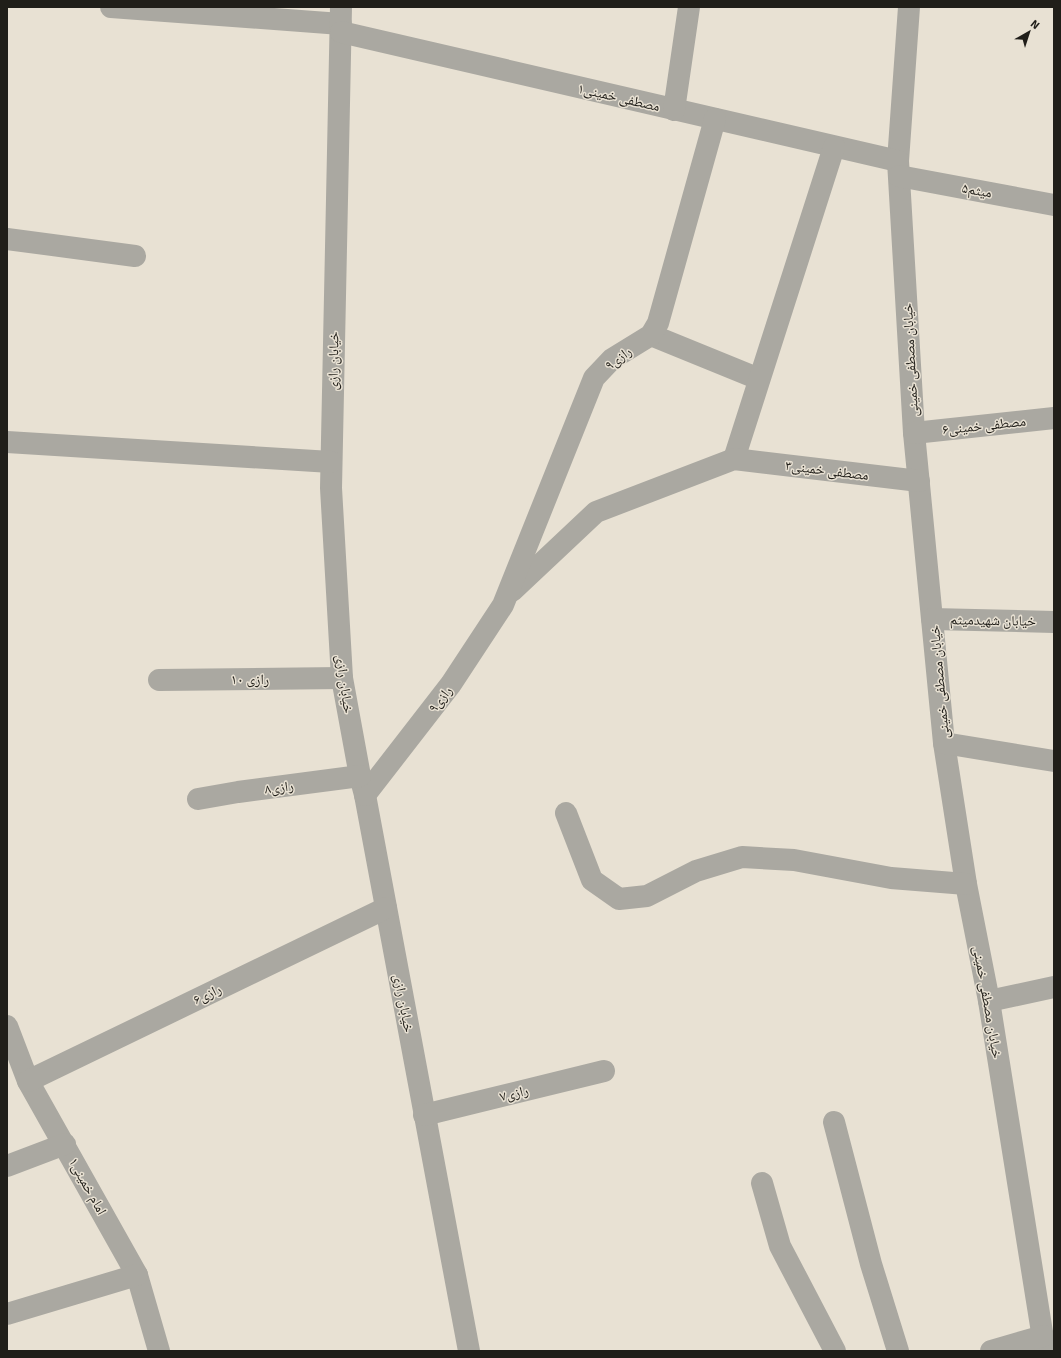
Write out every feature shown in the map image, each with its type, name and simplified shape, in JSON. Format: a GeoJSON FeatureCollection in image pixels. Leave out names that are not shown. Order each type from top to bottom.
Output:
{"type":"FeatureCollection","features":[{"type":"Feature","properties":{"kind":"street","name":"مصطفی خمینی۱"},"geometry":{"type":"LineString","coordinates":[[111,7],[341,21],[674,110],[834,147],[899,168]]}},
{"type":"Feature","properties":{"kind":"street"},"geometry":{"type":"LineString","coordinates":[[674,110],[689,7]]}},
{"type":"Feature","properties":{"kind":"street","name":"خیابان مصطفی خمینی"},"geometry":{"type":"LineString","coordinates":[[909,7],[899,168],[914,433],[944,743],[966,884],[1046,1300],[1044,1343]]}},
{"type":"Feature","properties":{"kind":"street","name":"خیابان رازی"},"geometry":{"type":"LineString","coordinates":[[341,21],[331,488],[342,678],[469,1351]]}},
{"type":"Feature","properties":{"kind":"street"},"geometry":{"type":"LineString","coordinates":[[714,119],[658,323],[651,335],[759,379]]}},
{"type":"Feature","properties":{"kind":"street"},"geometry":{"type":"LineString","coordinates":[[734,459],[834,147]]}},
{"type":"Feature","properties":{"kind":"street","name":"میثم۵"},"geometry":{"type":"LineString","coordinates":[[899,168],[1054,204]]}},
{"type":"Feature","properties":{"kind":"street"},"geometry":{"type":"LineString","coordinates":[[7,239],[136,256]]}},
{"type":"Feature","properties":{"kind":"street","name":"رازی۹"},"geometry":{"type":"LineString","coordinates":[[362,786],[451,684],[503,605],[594,378],[612,359],[651,335]]}},
{"type":"Feature","properties":{"kind":"street","name":"مصطفی خمینی۶"},"geometry":{"type":"LineString","coordinates":[[914,433],[1054,418]]}},
{"type":"Feature","properties":{"kind":"street"},"geometry":{"type":"LineString","coordinates":[[7,442],[331,462]]}},
{"type":"Feature","properties":{"kind":"street","name":"رازی۹"},"geometry":{"type":"LineString","coordinates":[[507,596],[596,512],[734,459]]}},
{"type":"Feature","properties":{"kind":"street","name":"مصطفی خمینی۳"},"geometry":{"type":"LineString","coordinates":[[734,459],[919,481]]}},
{"type":"Feature","properties":{"kind":"street","name":"خیابان شهیدمیثم"},"geometry":{"type":"LineString","coordinates":[[932,618],[1054,622]]}},
{"type":"Feature","properties":{"kind":"street","name":"رازی ۱۰"},"geometry":{"type":"LineString","coordinates":[[159,680],[342,678]]}},
{"type":"Feature","properties":{"kind":"street"},"geometry":{"type":"LineString","coordinates":[[944,743],[1054,762]]}},
{"type":"Feature","properties":{"kind":"street","name":"رازی۸"},"geometry":{"type":"LineString","coordinates":[[198,799],[238,792],[362,786]]}},
{"type":"Feature","properties":{"kind":"street"},"geometry":{"type":"LineString","coordinates":[[566,813],[592,880],[619,899],[647,896],[696,871],[742,856],[794,860],[891,878],[966,884]]}},
{"type":"Feature","properties":{"kind":"street","name":"رازی۶"},"geometry":{"type":"LineString","coordinates":[[28,1081],[386,908]]}},
{"type":"Feature","properties":{"kind":"street"},"geometry":{"type":"LineString","coordinates":[[989,1002],[1054,987]]}},
{"type":"Feature","properties":{"kind":"street","name":"امام خمینی۱"},"geometry":{"type":"LineString","coordinates":[[7,1026],[28,1081],[65,1144],[137,1275],[159,1351]]}},
{"type":"Feature","properties":{"kind":"street","name":"رازی۷"},"geometry":{"type":"LineString","coordinates":[[424,1115],[604,1071]]}},
{"type":"Feature","properties":{"kind":"street"},"geometry":{"type":"LineString","coordinates":[[834,1122],[871,1264],[898,1351]]}},
{"type":"Feature","properties":{"kind":"street"},"geometry":{"type":"LineString","coordinates":[[7,1166],[65,1144]]}},
{"type":"Feature","properties":{"kind":"street"},"geometry":{"type":"LineString","coordinates":[[762,1183],[780,1246],[835,1351]]}},
{"type":"Feature","properties":{"kind":"street"},"geometry":{"type":"LineString","coordinates":[[7,1314],[137,1275]]}},
{"type":"Feature","properties":{"kind":"street"},"geometry":{"type":"LineString","coordinates":[[991,1351],[1044,1343]]}}]}
